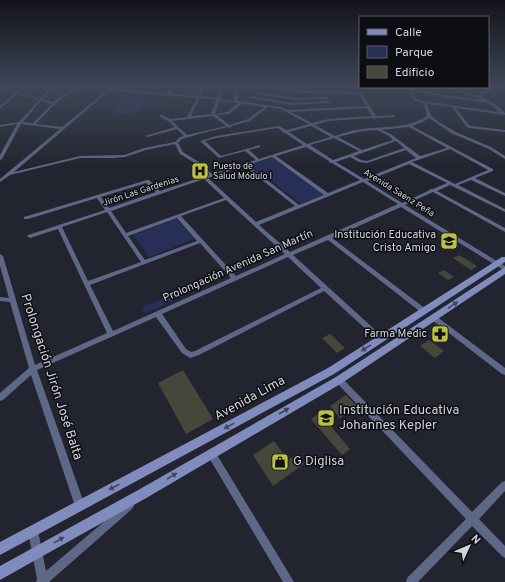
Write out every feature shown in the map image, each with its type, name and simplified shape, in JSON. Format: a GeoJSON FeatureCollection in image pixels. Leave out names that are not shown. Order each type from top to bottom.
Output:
{"type":"FeatureCollection","features":[{"type":"Feature","properties":{"kind":"main road","name":"Avenida Lima"},"geometry":{"type":"LineString","coordinates":[[0,549],[325,374],[424,311],[503,266]]}},
{"type":"Feature","properties":{"kind":"main road"},"geometry":{"type":"LineString","coordinates":[[0,573],[144,493],[339,380],[434,318],[503,266]]}},
{"type":"Feature","properties":{"kind":"street"},"geometry":{"type":"LineString","coordinates":[[0,159],[20,123],[29,113]]}},
{"type":"Feature","properties":{"kind":"street"},"geometry":{"type":"LineString","coordinates":[[34,124],[43,113]]}},
{"type":"Feature","properties":{"kind":"street"},"geometry":{"type":"LineString","coordinates":[[0,181],[81,113]]}},
{"type":"Feature","properties":{"kind":"street"},"geometry":{"type":"LineString","coordinates":[[189,117],[191,113]]}},
{"type":"Feature","properties":{"kind":"street"},"geometry":{"type":"LineString","coordinates":[[169,120],[226,113]]}},
{"type":"Feature","properties":{"kind":"street"},"geometry":{"type":"LineString","coordinates":[[9,174],[80,157],[125,156],[145,149],[176,143],[181,138],[238,124],[249,120],[258,113]]}},
{"type":"Feature","properties":{"kind":"street"},"geometry":{"type":"LineString","coordinates":[[292,113],[361,151]]}},
{"type":"Feature","properties":{"kind":"street"},"geometry":{"type":"LineString","coordinates":[[372,113],[375,118]]}},
{"type":"Feature","properties":{"kind":"street"},"geometry":{"type":"LineString","coordinates":[[457,113],[470,127],[505,131]]}},
{"type":"Feature","properties":{"kind":"street"},"geometry":{"type":"LineString","coordinates":[[213,114],[230,126]]}},
{"type":"Feature","properties":{"kind":"street"},"geometry":{"type":"LineString","coordinates":[[161,116],[169,120],[187,137]]}},
{"type":"Feature","properties":{"kind":"street"},"geometry":{"type":"LineString","coordinates":[[429,116],[438,124],[490,148],[505,158]]}},
{"type":"Feature","properties":{"kind":"street","name":"Jirón Las Gardenias"},"geometry":{"type":"LineString","coordinates":[[30,236],[258,160],[335,137],[376,128],[406,126],[418,123],[429,116]]}},
{"type":"Feature","properties":{"kind":"street"},"geometry":{"type":"LineString","coordinates":[[259,146],[220,157],[202,142],[216,137],[279,127],[285,132],[312,124],[334,120],[386,117],[393,118]]}},
{"type":"Feature","properties":{"kind":"street"},"geometry":{"type":"LineString","coordinates":[[0,126],[20,123],[64,128]]}},
{"type":"Feature","properties":{"kind":"street"},"geometry":{"type":"LineString","coordinates":[[398,123],[450,148]]}},
{"type":"Feature","properties":{"kind":"street"},"geometry":{"type":"LineString","coordinates":[[238,124],[247,132]]}},
{"type":"Feature","properties":{"kind":"street"},"geometry":{"type":"LineString","coordinates":[[147,136],[177,128]]}},
{"type":"Feature","properties":{"kind":"street"},"geometry":{"type":"LineString","coordinates":[[376,128],[396,140],[419,158]]}},
{"type":"Feature","properties":{"kind":"street","name":"Avenida Saenz Peña"},"geometry":{"type":"LineString","coordinates":[[285,132],[331,162],[503,266]]}},
{"type":"Feature","properties":{"kind":"street"},"geometry":{"type":"LineString","coordinates":[[331,162],[396,140]]}},
{"type":"Feature","properties":{"kind":"street"},"geometry":{"type":"LineString","coordinates":[[176,143],[181,153],[201,165],[212,176]]}},
{"type":"Feature","properties":{"kind":"street"},"geometry":{"type":"LineString","coordinates":[[350,155],[363,162],[367,162],[407,148]]}},
{"type":"Feature","properties":{"kind":"street"},"geometry":{"type":"LineString","coordinates":[[256,224],[419,158],[450,148]]}},
{"type":"Feature","properties":{"kind":"street","name":"Prolongación Avenida San Martín"},"geometry":{"type":"LineString","coordinates":[[0,398],[34,369],[432,190],[491,170],[450,148]]}},
{"type":"Feature","properties":{"kind":"street"},"geometry":{"type":"LineString","coordinates":[[246,150],[258,160]]}},
{"type":"Feature","properties":{"kind":"street"},"geometry":{"type":"LineString","coordinates":[[273,156],[328,195]]}},
{"type":"Feature","properties":{"kind":"street"},"geometry":{"type":"LineString","coordinates":[[409,162],[505,211]]}},
{"type":"Feature","properties":{"kind":"street"},"geometry":{"type":"LineString","coordinates":[[245,165],[299,207]]}},
{"type":"Feature","properties":{"kind":"street"},"geometry":{"type":"LineString","coordinates":[[205,178],[381,339]]}},
{"type":"Feature","properties":{"kind":"street"},"geometry":{"type":"LineString","coordinates":[[471,178],[505,195]]}},
{"type":"Feature","properties":{"kind":"street"},"geometry":{"type":"LineString","coordinates":[[26,218],[147,181],[159,193]]}},
{"type":"Feature","properties":{"kind":"street"},"geometry":{"type":"LineString","coordinates":[[432,190],[505,230]]}},
{"type":"Feature","properties":{"kind":"street"},"geometry":{"type":"LineString","coordinates":[[98,196],[144,262]]}},
{"type":"Feature","properties":{"kind":"street"},"geometry":{"type":"LineString","coordinates":[[125,234],[227,198]]}},
{"type":"Feature","properties":{"kind":"street"},"geometry":{"type":"LineString","coordinates":[[178,216],[235,278]]}},
{"type":"Feature","properties":{"kind":"street"},"geometry":{"type":"LineString","coordinates":[[59,226],[111,334]]}},
{"type":"Feature","properties":{"kind":"street"},"geometry":{"type":"LineString","coordinates":[[328,237],[424,311]]}},
{"type":"Feature","properties":{"kind":"street"},"geometry":{"type":"LineString","coordinates":[[87,284],[201,241]]}},
{"type":"Feature","properties":{"kind":"street","name":"Prolongación Jirón José Balta"},"geometry":{"type":"LineString","coordinates":[[0,256],[34,369],[80,506]]}},
{"type":"Feature","properties":{"kind":"street"},"geometry":{"type":"LineString","coordinates":[[157,313],[184,351],[190,355],[197,353],[325,288]]}},
{"type":"Feature","properties":{"kind":"street"},"geometry":{"type":"LineString","coordinates":[[0,300],[12,300]]}},
{"type":"Feature","properties":{"kind":"street"},"geometry":{"type":"LineString","coordinates":[[434,318],[505,372]]}},
{"type":"Feature","properties":{"kind":"street"},"geometry":{"type":"LineString","coordinates":[[339,380],[505,553]]}},
{"type":"Feature","properties":{"kind":"street"},"geometry":{"type":"LineString","coordinates":[[211,453],[289,582]]}},
{"type":"Feature","properties":{"kind":"street"},"geometry":{"type":"LineString","coordinates":[[410,582],[505,485]]}},
{"type":"Feature","properties":{"kind":"street"},"geometry":{"type":"LineString","coordinates":[[42,582],[144,493]]}},
{"type":"Feature","properties":{"kind":"street"},"geometry":{"type":"LineString","coordinates":[[33,531],[42,582]]}},
{"type":"Feature","properties":{"kind":"green space"},"geometry":{"type":"Polygon","coordinates":[[[112,113],[137,113],[135,115],[112,113]]]}},
{"type":"Feature","properties":{"kind":"green space"},"geometry":{"type":"Polygon","coordinates":[[[272,158],[324,195],[301,204],[250,165],[272,158]]]}},
{"type":"Feature","properties":{"kind":"green space"},"geometry":{"type":"Polygon","coordinates":[[[177,219],[194,239],[149,257],[133,235],[177,219]]]}},
{"type":"Feature","properties":{"kind":"green space"},"geometry":{"type":"Polygon","coordinates":[[[169,296],[172,301],[145,313],[142,310],[144,306],[169,296]]]}},
{"type":"Feature","properties":{"kind":"building"},"geometry":{"type":"Polygon","coordinates":[[[459,255],[477,266],[471,270],[453,258],[459,255]]]}},
{"type":"Feature","properties":{"kind":"building"},"geometry":{"type":"Polygon","coordinates":[[[444,270],[454,277],[448,280],[438,273],[444,270]]]}},
{"type":"Feature","properties":{"kind":"building"},"geometry":{"type":"Polygon","coordinates":[[[330,334],[345,348],[337,353],[322,338],[330,334]]]}},
{"type":"Feature","properties":{"kind":"building"},"geometry":{"type":"Polygon","coordinates":[[[429,340],[444,351],[435,358],[420,346],[429,340]]]}},
{"type":"Feature","properties":{"kind":"building"},"geometry":{"type":"Polygon","coordinates":[[[183,370],[213,419],[186,434],[158,383],[183,370]]]}},
{"type":"Feature","properties":{"kind":"building"},"geometry":{"type":"Polygon","coordinates":[[[346,395],[357,406],[340,418],[330,406],[346,395]]]}},
{"type":"Feature","properties":{"kind":"building"},"geometry":{"type":"Polygon","coordinates":[[[320,413],[350,449],[342,455],[311,419],[320,413]]]}},
{"type":"Feature","properties":{"kind":"building","name":"G Diglisa"},"geometry":{"type":"Polygon","coordinates":[[[274,441],[288,460],[297,454],[304,464],[273,486],[253,455],[274,441]]]}},
{"type":"Feature","properties":{"kind":"place","name":"Puesto de Salud Módulo I"},"geometry":{"type":"Point","coordinates":[200,171]}},
{"type":"Feature","properties":{"kind":"place","name":"Institución Educativa Cristo Amigo"},"geometry":{"type":"Point","coordinates":[449,241]}},
{"type":"Feature","properties":{"kind":"place","name":"Farma Medic"},"geometry":{"type":"Point","coordinates":[440,334]}},
{"type":"Feature","properties":{"kind":"place","name":"Institución Educativa Johannes Kepler"},"geometry":{"type":"Point","coordinates":[326,418]}},
{"type":"Feature","properties":{"kind":"place","name":"G Diglisa"},"geometry":{"type":"Point","coordinates":[280,462]}}]}
